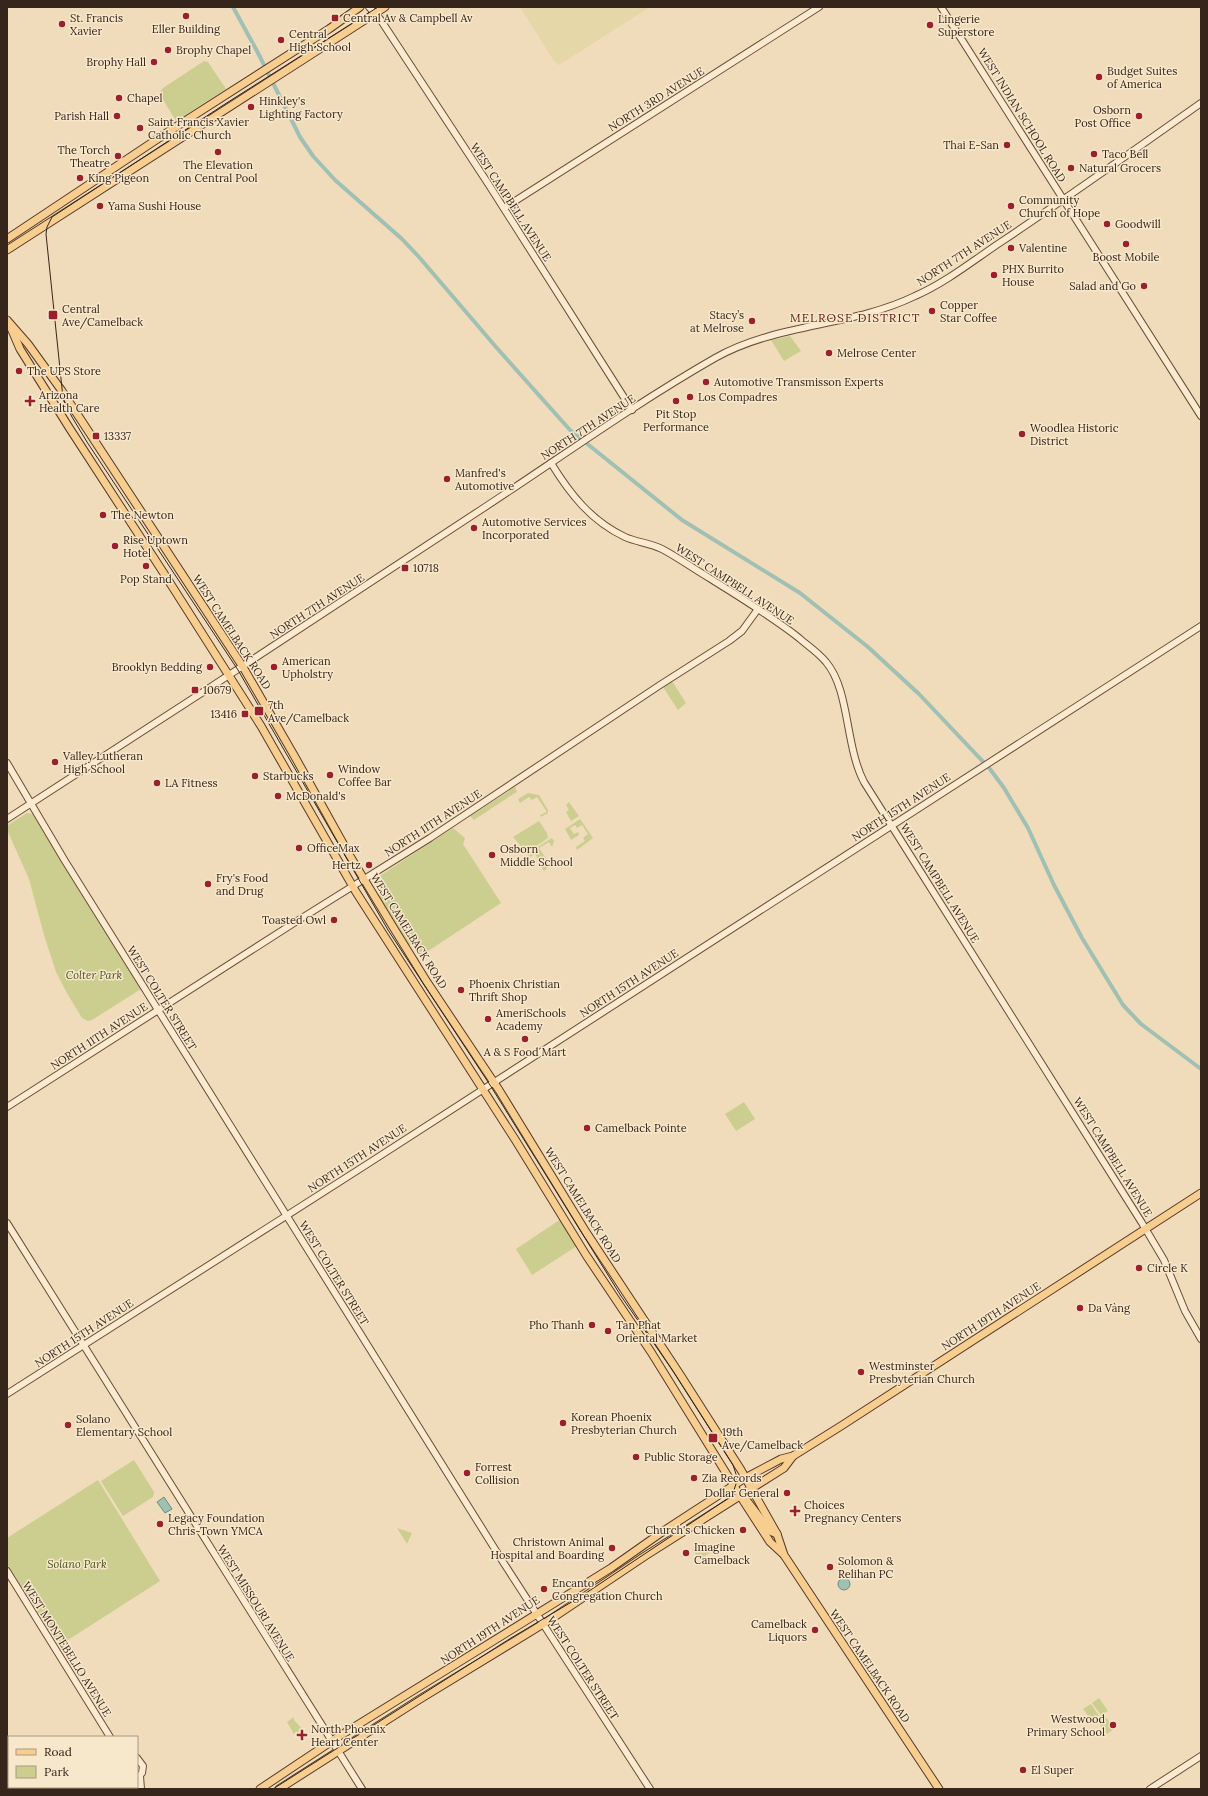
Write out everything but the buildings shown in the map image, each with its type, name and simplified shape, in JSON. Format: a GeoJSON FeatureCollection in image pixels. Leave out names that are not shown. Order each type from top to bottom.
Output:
{"type":"FeatureCollection","features":[{"type":"Feature","properties":{"kind":"main road"},"geometry":{"type":"LineString","coordinates":[[7,239],[360,7]]}},
{"type":"Feature","properties":{"kind":"main road"},"geometry":{"type":"LineString","coordinates":[[7,250],[277,75],[385,7]]}},
{"type":"Feature","properties":{"kind":"main road","name":"WEST CAMELBACK ROAD"},"geometry":{"type":"LineString","coordinates":[[8,321],[24,354],[102,480],[163,572],[283,763],[352,886],[550,1194],[608,1290],[651,1352],[770,1542],[784,1555],[939,1789]]}},
{"type":"Feature","properties":{"kind":"main road","name":"WEST CAMELBACK ROAD"},"geometry":{"type":"LineString","coordinates":[[8,321],[41,361],[243,667],[364,879],[427,982],[494,1082],[586,1232],[679,1373],[745,1478],[777,1534],[784,1555]]}},
{"type":"Feature","properties":{"kind":"main road"},"geometry":{"type":"LineString","coordinates":[[24,354],[30,354],[41,361]]}},
{"type":"Feature","properties":{"kind":"main road","name":"NORTH 19TH AVENUE"},"geometry":{"type":"LineString","coordinates":[[739,1494],[745,1478],[781,1459],[793,1456],[1201,1193]]}},
{"type":"Feature","properties":{"kind":"main road","name":"NORTH 19TH AVENUE"},"geometry":{"type":"LineString","coordinates":[[279,1789],[616,1577],[739,1494],[784,1468],[793,1456]]}},
{"type":"Feature","properties":{"kind":"main road","name":"NORTH 19TH AVENUE"},"geometry":{"type":"LineString","coordinates":[[260,1789],[331,1742],[610,1568],[665,1530],[727,1491],[739,1494]]}},
{"type":"Feature","properties":{"kind":"main road"},"geometry":{"type":"LineString","coordinates":[[739,1494],[770,1531],[777,1534]]}},
{"type":"Feature","properties":{"kind":"street","name":"WEST CAMPBELL AVENUE"},"geometry":{"type":"LineString","coordinates":[[369,7],[376,13],[504,208],[632,410]]}},
{"type":"Feature","properties":{"kind":"street","name":"NORTH 3RD AVENUE"},"geometry":{"type":"LineString","coordinates":[[504,208],[820,7]]}},
{"type":"Feature","properties":{"kind":"street","name":"WEST INDIAN SCHOOL ROAD"},"geometry":{"type":"LineString","coordinates":[[942,7],[1201,416]]}},
{"type":"Feature","properties":{"kind":"street","name":"NORTH 7TH AVENUE"},"geometry":{"type":"LineString","coordinates":[[7,819],[243,667],[632,410],[714,359],[746,343],[789,330],[876,312],[917,295],[945,280],[1063,200],[1201,103]]}},
{"type":"Feature","properties":{"kind":"street","name":"WEST CAMPBELL AVENUE"},"geometry":{"type":"LineString","coordinates":[[551,463],[572,495],[583,508],[608,528],[626,538],[652,545],[666,552],[758,609],[777,621],[814,650],[830,667],[838,684],[858,769],[866,785],[1146,1229],[1164,1260],[1185,1311],[1201,1339]]}},
{"type":"Feature","properties":{"kind":"street","name":"NORTH 11TH AVENUE"},"geometry":{"type":"LineString","coordinates":[[7,1107],[502,791],[562,749],[729,641],[742,631],[758,609]]}},
{"type":"Feature","properties":{"kind":"street","name":"NORTH 15TH AVENUE"},"geometry":{"type":"LineString","coordinates":[[7,1394],[286,1216],[1201,626]]}},
{"type":"Feature","properties":{"kind":"street","name":"WEST COLTER STREET"},"geometry":{"type":"LineString","coordinates":[[7,763],[158,1010],[535,1614],[650,1789]]}},
{"type":"Feature","properties":{"kind":"street","name":"WEST MISSOURI AVENUE"},"geometry":{"type":"LineString","coordinates":[[7,1223],[331,1742],[362,1789]]}},
{"type":"Feature","properties":{"kind":"street","name":"WEST MONTEBELLO AVENUE"},"geometry":{"type":"LineString","coordinates":[[7,1571],[109,1736]]}},
{"type":"Feature","properties":{"kind":"street"},"geometry":{"type":"LineString","coordinates":[[1150,1789],[1201,1756]]}},
{"type":"Feature","properties":{"kind":"street"},"geometry":{"type":"LineString","coordinates":[[138,1759],[142,1762],[143,1766],[143,1771],[138,1777],[141,1789]]}},
{"type":"Feature","properties":{"kind":"shaded area"},"geometry":{"type":"Polygon","coordinates":[[[520,7],[650,7],[559,65],[554,61],[520,7]]]}},
{"type":"Feature","properties":{"kind":"shaded area"},"geometry":{"type":"Polygon","coordinates":[[[164,1497],[172,1509],[165,1513],[157,1502],[164,1497]]]}},
{"type":"Feature","properties":{"kind":"shaded area"},"geometry":{"type":"Polygon","coordinates":[[[844,1578],[848,1580],[850,1584],[848,1588],[844,1590],[840,1588],[838,1584],[840,1580],[844,1578]]]}},
{"type":"Feature","properties":{"kind":"green space"},"geometry":{"type":"Polygon","coordinates":[[[204,61],[208,62],[226,89],[176,121],[159,93],[163,88],[204,61]]]}},
{"type":"Feature","properties":{"kind":"green space"},"geometry":{"type":"Polygon","coordinates":[[[790,336],[801,351],[784,361],[771,340],[790,336]]]}},
{"type":"Feature","properties":{"kind":"green space"},"geometry":{"type":"Polygon","coordinates":[[[672,681],[686,703],[678,710],[663,687],[672,681]]]}},
{"type":"Feature","properties":{"kind":"green space"},"geometry":{"type":"Polygon","coordinates":[[[515,787],[517,792],[474,820],[470,816],[515,787]]]}},
{"type":"Feature","properties":{"kind":"green space"},"geometry":{"type":"Polygon","coordinates":[[[528,793],[539,795],[548,810],[548,813],[541,817],[540,815],[547,812],[537,797],[532,800],[529,797],[520,803],[518,799],[528,793]]]}},
{"type":"Feature","properties":{"kind":"green space"},"geometry":{"type":"Polygon","coordinates":[[[569,802],[579,816],[571,821],[566,812],[569,810],[566,805],[569,802]]]}},
{"type":"Feature","properties":{"kind":"green space","name":"Colter Park"},"geometry":{"type":"Polygon","coordinates":[[[27,813],[33,814],[141,989],[92,1020],[88,1021],[82,1018],[56,972],[44,935],[29,879],[8,832],[8,825],[27,813]]]}},
{"type":"Feature","properties":{"kind":"green space"},"geometry":{"type":"Polygon","coordinates":[[[580,819],[593,838],[577,850],[576,847],[585,841],[583,838],[588,834],[582,825],[577,828],[575,825],[570,828],[574,834],[578,832],[579,835],[571,840],[565,829],[580,819]]]}},
{"type":"Feature","properties":{"kind":"green space"},"geometry":{"type":"Polygon","coordinates":[[[539,821],[547,833],[548,838],[524,854],[521,846],[513,837],[539,821]]]}},
{"type":"Feature","properties":{"kind":"green space"},"geometry":{"type":"Polygon","coordinates":[[[453,828],[465,838],[463,844],[501,903],[419,957],[412,944],[409,945],[378,894],[380,892],[375,879],[453,828]]]}},
{"type":"Feature","properties":{"kind":"green space"},"geometry":{"type":"Polygon","coordinates":[[[552,838],[554,841],[552,847],[549,842],[539,848],[548,861],[553,858],[555,861],[544,871],[535,854],[528,858],[527,854],[552,838]]]}},
{"type":"Feature","properties":{"kind":"green space"},"geometry":{"type":"Polygon","coordinates":[[[744,1102],[755,1119],[736,1131],[725,1114],[744,1102]]]}},
{"type":"Feature","properties":{"kind":"green space"},"geometry":{"type":"Polygon","coordinates":[[[561,1219],[577,1246],[532,1275],[516,1249],[561,1219]]]}},
{"type":"Feature","properties":{"kind":"green space"},"geometry":{"type":"Polygon","coordinates":[[[134,1460],[154,1492],[153,1497],[123,1516],[101,1481],[134,1460]]]}},
{"type":"Feature","properties":{"kind":"green space","name":"Solano Park"},"geometry":{"type":"Polygon","coordinates":[[[98,1480],[160,1581],[60,1645],[7,1564],[7,1538],[98,1480]]]}},
{"type":"Feature","properties":{"kind":"green space"},"geometry":{"type":"Polygon","coordinates":[[[397,1528],[412,1533],[407,1544],[397,1528]]]}},
{"type":"Feature","properties":{"kind":"green space"},"geometry":{"type":"Polygon","coordinates":[[[704,1542],[711,1552],[700,1559],[692,1550],[704,1542]]]}},
{"type":"Feature","properties":{"kind":"green space"},"geometry":{"type":"Polygon","coordinates":[[[1099,1698],[1108,1711],[1101,1715],[1092,1703],[1099,1698]]]}},
{"type":"Feature","properties":{"kind":"green space"},"geometry":{"type":"Polygon","coordinates":[[[1091,1704],[1099,1716],[1092,1721],[1083,1709],[1091,1704]]]}},
{"type":"Feature","properties":{"kind":"green space"},"geometry":{"type":"Polygon","coordinates":[[[294,1717],[294,1720],[302,1729],[294,1734],[287,1722],[294,1717]]]}},
{"type":"Feature","properties":{"kind":"green space"},"geometry":{"type":"Polygon","coordinates":[[[1106,1717],[1114,1729],[1107,1734],[1098,1722],[1106,1717]]]}},
{"type":"Feature","properties":{"kind":"waterway"},"geometry":{"type":"LineString","coordinates":[[233,7],[300,137],[313,156],[335,180],[402,239],[419,257],[570,430],[682,520],[800,593],[868,647],[919,694],[990,769],[1004,788],[1028,828],[1054,885],[1082,938],[1123,1005],[1141,1024],[1201,1069]]}},
{"type":"Feature","properties":{"kind":"tram line"},"geometry":{"type":"LineString","coordinates":[[273,1789],[511,1638],[580,1597],[727,1499],[733,1493],[737,1477],[733,1465],[673,1371],[621,1296],[490,1085],[388,930],[238,670],[87,442],[63,398],[46,234],[47,227],[52,217],[225,104],[378,7]]}},
{"type":"Feature","properties":{"kind":"place","name":"Eller Building"},"geometry":{"type":"Point","coordinates":[186,16]}},
{"type":"Feature","properties":{"kind":"place","name":"Central Av & Campbell Av"},"geometry":{"type":"Point","coordinates":[335,18]}},
{"type":"Feature","properties":{"kind":"place","name":"St. Francis Xavier"},"geometry":{"type":"Point","coordinates":[62,24]}},
{"type":"Feature","properties":{"kind":"place","name":"Lingerie Superstore"},"geometry":{"type":"Point","coordinates":[930,25]}},
{"type":"Feature","properties":{"kind":"place","name":"Central High School"},"geometry":{"type":"Point","coordinates":[281,40]}},
{"type":"Feature","properties":{"kind":"place","name":"Brophy Chapel"},"geometry":{"type":"Point","coordinates":[168,50]}},
{"type":"Feature","properties":{"kind":"place","name":"Brophy Hall"},"geometry":{"type":"Point","coordinates":[154,62]}},
{"type":"Feature","properties":{"kind":"place","name":"Budget Suites of America"},"geometry":{"type":"Point","coordinates":[1099,77]}},
{"type":"Feature","properties":{"kind":"place","name":"Chapel"},"geometry":{"type":"Point","coordinates":[119,98]}},
{"type":"Feature","properties":{"kind":"place","name":"Hinkley's Lighting Factory"},"geometry":{"type":"Point","coordinates":[251,107]}},
{"type":"Feature","properties":{"kind":"place","name":"Parish Hall"},"geometry":{"type":"Point","coordinates":[117,116]}},
{"type":"Feature","properties":{"kind":"place","name":"Osborn Post Office"},"geometry":{"type":"Point","coordinates":[1139,116]}},
{"type":"Feature","properties":{"kind":"place","name":"Saint Francis Xavier Catholic Church"},"geometry":{"type":"Point","coordinates":[140,128]}},
{"type":"Feature","properties":{"kind":"place","name":"Thai E-San"},"geometry":{"type":"Point","coordinates":[1007,145]}},
{"type":"Feature","properties":{"kind":"place","name":"The Elevation on Central Pool"},"geometry":{"type":"Point","coordinates":[218,152]}},
{"type":"Feature","properties":{"kind":"place","name":"Taco Bell"},"geometry":{"type":"Point","coordinates":[1094,154]}},
{"type":"Feature","properties":{"kind":"place","name":"The Torch Theatre"},"geometry":{"type":"Point","coordinates":[118,156]}},
{"type":"Feature","properties":{"kind":"place","name":"Natural Grocers"},"geometry":{"type":"Point","coordinates":[1071,168]}},
{"type":"Feature","properties":{"kind":"place","name":"King Pigeon"},"geometry":{"type":"Point","coordinates":[80,178]}},
{"type":"Feature","properties":{"kind":"place","name":"Yama Sushi House"},"geometry":{"type":"Point","coordinates":[100,206]}},
{"type":"Feature","properties":{"kind":"place","name":"Community Church of Hope"},"geometry":{"type":"Point","coordinates":[1011,206]}},
{"type":"Feature","properties":{"kind":"place","name":"Goodwill"},"geometry":{"type":"Point","coordinates":[1107,224]}},
{"type":"Feature","properties":{"kind":"place","name":"Boost Mobile"},"geometry":{"type":"Point","coordinates":[1126,244]}},
{"type":"Feature","properties":{"kind":"place","name":"Valentine"},"geometry":{"type":"Point","coordinates":[1011,248]}},
{"type":"Feature","properties":{"kind":"place","name":"PHX Burrito House"},"geometry":{"type":"Point","coordinates":[994,275]}},
{"type":"Feature","properties":{"kind":"place","name":"Salad and Go"},"geometry":{"type":"Point","coordinates":[1144,286]}},
{"type":"Feature","properties":{"kind":"place","name":"Copper Star Coffee"},"geometry":{"type":"Point","coordinates":[932,311]}},
{"type":"Feature","properties":{"kind":"place","name":"Central Ave/Camelback"},"geometry":{"type":"Point","coordinates":[53,315]}},
{"type":"Feature","properties":{"kind":"place","name":"Stacy’s at Melrose"},"geometry":{"type":"Point","coordinates":[752,321]}},
{"type":"Feature","properties":{"kind":"place","name":"Melrose Center"},"geometry":{"type":"Point","coordinates":[829,353]}},
{"type":"Feature","properties":{"kind":"place","name":"The UPS Store"},"geometry":{"type":"Point","coordinates":[19,371]}},
{"type":"Feature","properties":{"kind":"place","name":"Automotive Transmisson Experts"},"geometry":{"type":"Point","coordinates":[706,382]}},
{"type":"Feature","properties":{"kind":"place","name":"Los Compadres"},"geometry":{"type":"Point","coordinates":[690,397]}},
{"type":"Feature","properties":{"kind":"place","name":"Arizona Health Care"},"geometry":{"type":"Point","coordinates":[30,401]}},
{"type":"Feature","properties":{"kind":"place","name":"Pit Stop Performance"},"geometry":{"type":"Point","coordinates":[676,401]}},
{"type":"Feature","properties":{"kind":"place","name":"Woodlea Historic District"},"geometry":{"type":"Point","coordinates":[1022,434]}},
{"type":"Feature","properties":{"kind":"place","name":"13337"},"geometry":{"type":"Point","coordinates":[96,436]}},
{"type":"Feature","properties":{"kind":"place","name":"Manfred's Automotive"},"geometry":{"type":"Point","coordinates":[447,479]}},
{"type":"Feature","properties":{"kind":"place","name":"The Newton"},"geometry":{"type":"Point","coordinates":[103,515]}},
{"type":"Feature","properties":{"kind":"place","name":"Automotive Services Incorporated"},"geometry":{"type":"Point","coordinates":[474,528]}},
{"type":"Feature","properties":{"kind":"place","name":"Rise Uptown Hotel"},"geometry":{"type":"Point","coordinates":[115,546]}},
{"type":"Feature","properties":{"kind":"place","name":"Pop Stand"},"geometry":{"type":"Point","coordinates":[146,566]}},
{"type":"Feature","properties":{"kind":"place","name":"10718"},"geometry":{"type":"Point","coordinates":[405,568]}},
{"type":"Feature","properties":{"kind":"place","name":"Brooklyn Bedding"},"geometry":{"type":"Point","coordinates":[210,667]}},
{"type":"Feature","properties":{"kind":"place","name":"American Upholstry"},"geometry":{"type":"Point","coordinates":[274,667]}},
{"type":"Feature","properties":{"kind":"place","name":"10679"},"geometry":{"type":"Point","coordinates":[195,690]}},
{"type":"Feature","properties":{"kind":"place","name":"7th Ave/Camelback"},"geometry":{"type":"Point","coordinates":[259,711]}},
{"type":"Feature","properties":{"kind":"place","name":"13416"},"geometry":{"type":"Point","coordinates":[245,714]}},
{"type":"Feature","properties":{"kind":"place","name":"Valley Lutheran High School"},"geometry":{"type":"Point","coordinates":[55,762]}},
{"type":"Feature","properties":{"kind":"place","name":"Window Coffee Bar"},"geometry":{"type":"Point","coordinates":[330,775]}},
{"type":"Feature","properties":{"kind":"place","name":"Starbucks"},"geometry":{"type":"Point","coordinates":[255,776]}},
{"type":"Feature","properties":{"kind":"place","name":"LA Fitness"},"geometry":{"type":"Point","coordinates":[157,783]}},
{"type":"Feature","properties":{"kind":"place","name":"McDonald's"},"geometry":{"type":"Point","coordinates":[278,796]}},
{"type":"Feature","properties":{"kind":"place","name":"OfficeMax"},"geometry":{"type":"Point","coordinates":[299,848]}},
{"type":"Feature","properties":{"kind":"place","name":"Osborn Middle School"},"geometry":{"type":"Point","coordinates":[492,855]}},
{"type":"Feature","properties":{"kind":"place","name":"Hertz"},"geometry":{"type":"Point","coordinates":[369,865]}},
{"type":"Feature","properties":{"kind":"place","name":"Fry's Food and Drug"},"geometry":{"type":"Point","coordinates":[208,884]}},
{"type":"Feature","properties":{"kind":"place","name":"Toasted Owl"},"geometry":{"type":"Point","coordinates":[334,920]}},
{"type":"Feature","properties":{"kind":"place","name":"Phoenix Christian Thrift Shop"},"geometry":{"type":"Point","coordinates":[461,990]}},
{"type":"Feature","properties":{"kind":"place","name":"AmeriSchools Academy"},"geometry":{"type":"Point","coordinates":[488,1019]}},
{"type":"Feature","properties":{"kind":"place","name":"A & S Food Mart"},"geometry":{"type":"Point","coordinates":[525,1039]}},
{"type":"Feature","properties":{"kind":"place","name":"Camelback Pointe"},"geometry":{"type":"Point","coordinates":[587,1128]}},
{"type":"Feature","properties":{"kind":"place","name":"Circle K"},"geometry":{"type":"Point","coordinates":[1139,1268]}},
{"type":"Feature","properties":{"kind":"place","name":"Da Vàng"},"geometry":{"type":"Point","coordinates":[1080,1308]}},
{"type":"Feature","properties":{"kind":"place","name":"Pho Thanh"},"geometry":{"type":"Point","coordinates":[592,1325]}},
{"type":"Feature","properties":{"kind":"place","name":"Tan Phat Oriental Market"},"geometry":{"type":"Point","coordinates":[608,1331]}},
{"type":"Feature","properties":{"kind":"place","name":"Westminster Presbyterian Church"},"geometry":{"type":"Point","coordinates":[861,1372]}},
{"type":"Feature","properties":{"kind":"place","name":"Korean Phoenix Presbyterian Church"},"geometry":{"type":"Point","coordinates":[563,1423]}},
{"type":"Feature","properties":{"kind":"place","name":"Solano Elementary School"},"geometry":{"type":"Point","coordinates":[68,1425]}},
{"type":"Feature","properties":{"kind":"place","name":"19th Ave/Camelback"},"geometry":{"type":"Point","coordinates":[713,1438]}},
{"type":"Feature","properties":{"kind":"place","name":"Public Storage"},"geometry":{"type":"Point","coordinates":[636,1457]}},
{"type":"Feature","properties":{"kind":"place","name":"Forrest Collision"},"geometry":{"type":"Point","coordinates":[467,1473]}},
{"type":"Feature","properties":{"kind":"place","name":"Zia Records"},"geometry":{"type":"Point","coordinates":[694,1478]}},
{"type":"Feature","properties":{"kind":"place","name":"Dollar General"},"geometry":{"type":"Point","coordinates":[787,1493]}},
{"type":"Feature","properties":{"kind":"place","name":"Choices Pregnancy Centers"},"geometry":{"type":"Point","coordinates":[795,1511]}},
{"type":"Feature","properties":{"kind":"place","name":"Legacy Foundation Chris-Town YMCA"},"geometry":{"type":"Point","coordinates":[160,1524]}},
{"type":"Feature","properties":{"kind":"place","name":"Church's Chicken"},"geometry":{"type":"Point","coordinates":[743,1530]}},
{"type":"Feature","properties":{"kind":"place","name":"Christown Animal Hospital and Boarding"},"geometry":{"type":"Point","coordinates":[612,1548]}},
{"type":"Feature","properties":{"kind":"place","name":"Imagine Camelback"},"geometry":{"type":"Point","coordinates":[686,1553]}},
{"type":"Feature","properties":{"kind":"place","name":"Solomon & Relihan PC"},"geometry":{"type":"Point","coordinates":[830,1567]}},
{"type":"Feature","properties":{"kind":"place","name":"Encanto Congregation Church"},"geometry":{"type":"Point","coordinates":[544,1589]}},
{"type":"Feature","properties":{"kind":"place","name":"Camelback Liquors"},"geometry":{"type":"Point","coordinates":[815,1630]}},
{"type":"Feature","properties":{"kind":"place","name":"Westwood Primary School"},"geometry":{"type":"Point","coordinates":[1113,1725]}},
{"type":"Feature","properties":{"kind":"place","name":"North Phoenix Heart Center"},"geometry":{"type":"Point","coordinates":[302,1735]}},
{"type":"Feature","properties":{"kind":"place","name":"El Super"},"geometry":{"type":"Point","coordinates":[1023,1770]}},
{"type":"Feature","properties":{"kind":"district","name":"MELROSE DISTRICT"},"geometry":{"type":"Point","coordinates":[855,318]}}]}
